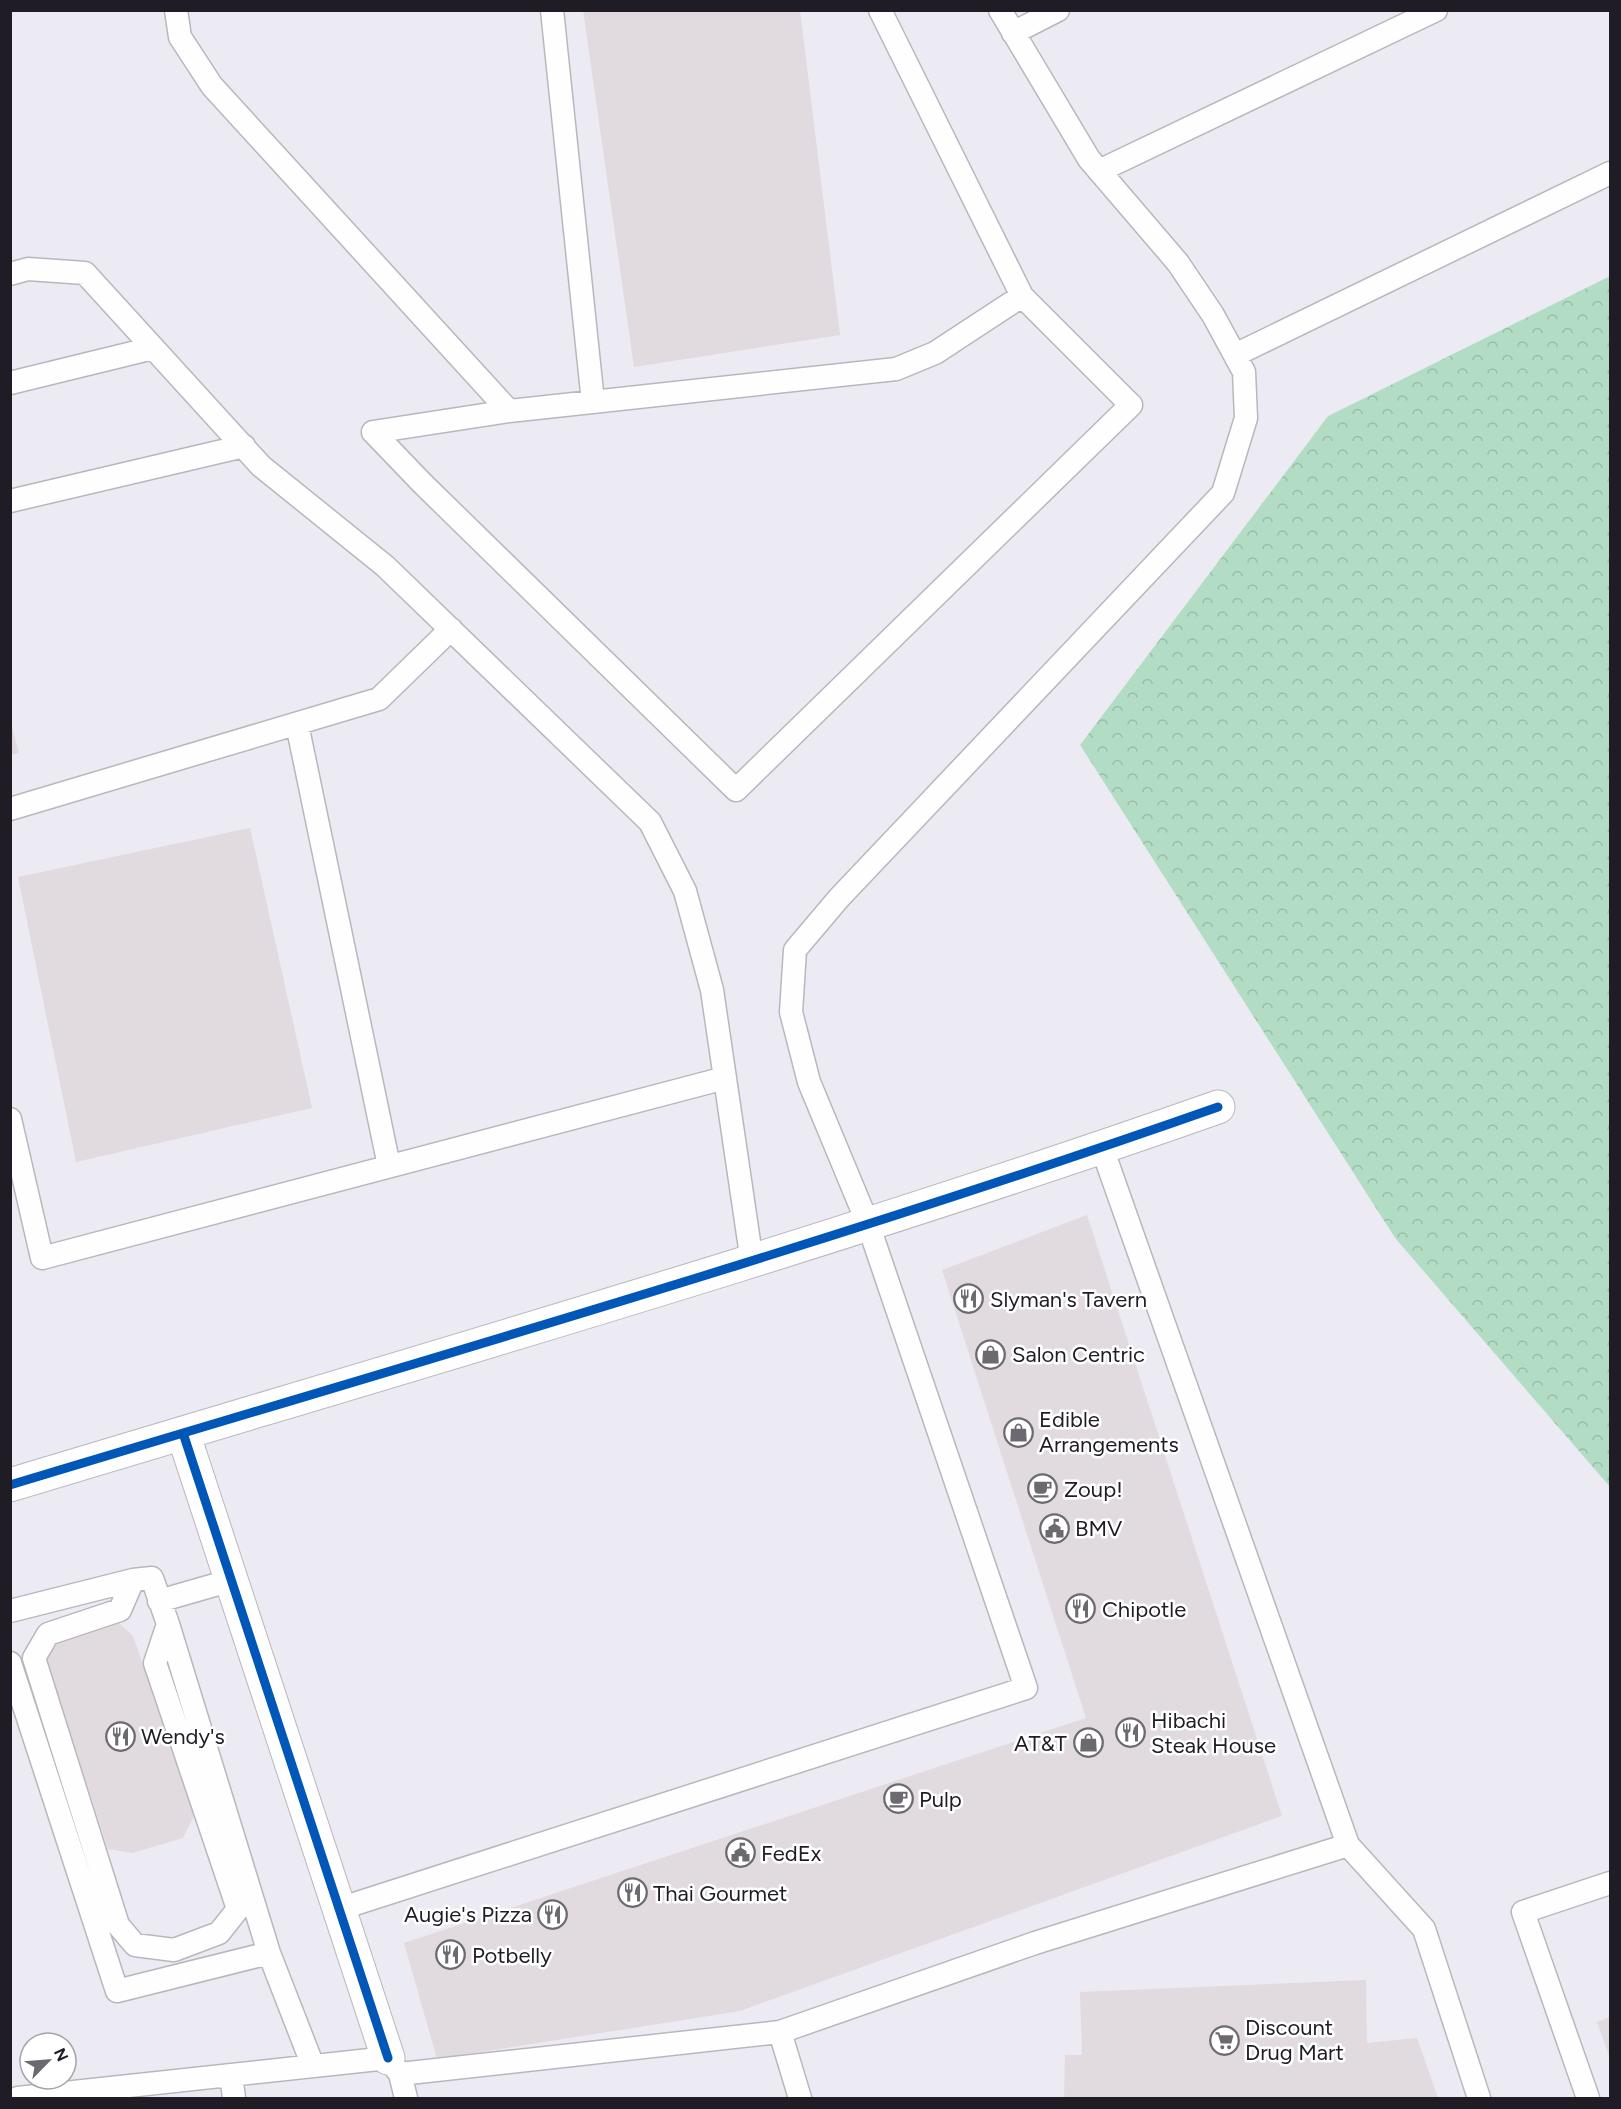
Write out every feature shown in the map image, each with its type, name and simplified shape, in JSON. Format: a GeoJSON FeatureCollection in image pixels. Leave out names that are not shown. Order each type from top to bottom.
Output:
{"type":"FeatureCollection","features":[{"type":"Feature","properties":{"kind":"street"},"geometry":{"type":"LineString","coordinates":[[10,1485],[752,1262],[1102,1148],[1218,1107]]}},
{"type":"Feature","properties":{"kind":"street"},"geometry":{"type":"LineString","coordinates":[[183,1433],[339,1909],[394,2066]]}},
{"type":"Feature","properties":{"kind":"lane"},"geometry":{"type":"LineString","coordinates":[[176,10],[180,37],[212,86],[509,411]]}},
{"type":"Feature","properties":{"kind":"lane"},"geometry":{"type":"LineString","coordinates":[[552,10],[593,402]]}},
{"type":"Feature","properties":{"kind":"lane"},"geometry":{"type":"LineString","coordinates":[[880,10],[1022,296],[1131,405],[736,790],[422,483],[373,432],[509,411],[896,369],[935,353],[1022,296]]}},
{"type":"Feature","properties":{"kind":"lane"},"geometry":{"type":"LineString","coordinates":[[339,1909],[1026,1688],[868,1224],[809,1082],[791,1012],[795,950],[839,898],[1223,493],[1246,418],[1244,372],[1213,315],[1178,263],[1089,159],[999,10]]}},
{"type":"Feature","properties":{"kind":"lane"},"geometry":{"type":"LineString","coordinates":[[1013,33],[1058,10]]}},
{"type":"Feature","properties":{"kind":"lane"},"geometry":{"type":"LineString","coordinates":[[1099,171],[1436,10]]}},
{"type":"Feature","properties":{"kind":"lane"},"geometry":{"type":"LineString","coordinates":[[1235,355],[1611,173]]}},
{"type":"Feature","properties":{"kind":"lane"},"geometry":{"type":"LineString","coordinates":[[10,274],[28,269],[85,273],[261,466],[385,566],[650,822],[685,891],[712,990],[752,1262]]}},
{"type":"Feature","properties":{"kind":"lane"},"geometry":{"type":"LineString","coordinates":[[10,383],[153,348]]}},
{"type":"Feature","properties":{"kind":"lane"},"geometry":{"type":"LineString","coordinates":[[10,501],[244,446]]}},
{"type":"Feature","properties":{"kind":"lane"},"geometry":{"type":"LineString","coordinates":[[10,809],[379,699],[451,629]]}},
{"type":"Feature","properties":{"kind":"lane"},"geometry":{"type":"LineString","coordinates":[[297,724],[389,1166]]}},
{"type":"Feature","properties":{"kind":"lane"},"geometry":{"type":"LineString","coordinates":[[10,1119],[42,1258],[725,1078]]}},
{"type":"Feature","properties":{"kind":"lane"},"geometry":{"type":"LineString","coordinates":[[1102,1148],[1348,1845],[1424,1929],[1479,2098]]}},
{"type":"Feature","properties":{"kind":"lane"},"geometry":{"type":"LineString","coordinates":[[10,1611],[134,1580],[152,1578],[269,1953],[313,2066]]}},
{"type":"Feature","properties":{"kind":"lane"},"geometry":{"type":"LineString","coordinates":[[134,1580],[120,1610],[48,1634],[34,1658],[118,1925],[135,1945],[174,1950],[219,1933],[238,1909],[156,1663],[168,1624]]}},
{"type":"Feature","properties":{"kind":"lane"},"geometry":{"type":"LineString","coordinates":[[159,1600],[232,1580]]}},
{"type":"Feature","properties":{"kind":"lane"},"geometry":{"type":"LineString","coordinates":[[10,1663],[117,1991],[269,1953]]}},
{"type":"Feature","properties":{"kind":"lane"},"geometry":{"type":"LineString","coordinates":[[18,2098],[313,2066],[394,2066],[780,2032],[1035,1943],[1348,1845]]}},
{"type":"Feature","properties":{"kind":"lane"},"geometry":{"type":"LineString","coordinates":[[1587,2098],[1523,1912],[1611,1882]]}},
{"type":"Feature","properties":{"kind":"lane"},"geometry":{"type":"LineString","coordinates":[[780,2032],[800,2098]]}},
{"type":"Feature","properties":{"kind":"lane"},"geometry":{"type":"LineString","coordinates":[[394,2066],[406,2098]]}},
{"type":"Feature","properties":{"kind":"lane"},"geometry":{"type":"LineString","coordinates":[[231,2075],[234,2098]]}},
{"type":"Feature","properties":{"kind":"shaded area"},"geometry":{"type":"Polygon","coordinates":[[[11,11],[1610,11],[1610,276],[1328,416],[1080,745],[1395,1238],[1610,1487],[1610,2098],[11,2098],[11,11]]]}},
{"type":"Feature","properties":{"kind":"green space"},"geometry":{"type":"Polygon","coordinates":[[[1610,276],[1610,1487],[1395,1238],[1080,745],[1328,416],[1610,276]]]}},
{"type":"Feature","properties":{"kind":"building"},"geometry":{"type":"Polygon","coordinates":[[[583,10],[800,10],[840,335],[634,367],[583,10]]]}},
{"type":"Feature","properties":{"kind":"building"},"geometry":{"type":"Polygon","coordinates":[[[10,720],[19,753],[10,755],[10,720]]]}},
{"type":"Feature","properties":{"kind":"building"},"geometry":{"type":"Polygon","coordinates":[[[250,828],[312,1108],[76,1162],[18,877],[250,828]]]}},
{"type":"Feature","properties":{"kind":"building"},"geometry":{"type":"Polygon","coordinates":[[[1087,1215],[1282,1816],[740,2011],[437,2059],[404,1943],[1086,1718],[942,1270],[1087,1215]]]}},
{"type":"Feature","properties":{"kind":"building","name":"Wendy's"},"geometry":{"type":"Polygon","coordinates":[[[117,1621],[133,1636],[195,1814],[183,1838],[132,1853],[108,1849],[46,1658],[55,1641],[117,1621]]]}},
{"type":"Feature","properties":{"kind":"building","name":"Discount Drug Mart"},"geometry":{"type":"Polygon","coordinates":[[[1366,1980],[1367,2043],[1417,2038],[1438,2098],[1064,2098],[1065,2055],[1082,2055],[1080,1992],[1366,1980]]]}},
{"type":"Feature","properties":{"kind":"building"},"geometry":{"type":"Polygon","coordinates":[[[1610,2017],[1610,2058],[1597,2022],[1610,2017]]]}},
{"type":"Feature","properties":{"kind":"cycle path"},"geometry":{"type":"LineString","coordinates":[[10,1485],[767,1256],[1218,1107]]}},
{"type":"Feature","properties":{"kind":"cycle path"},"geometry":{"type":"LineString","coordinates":[[183,1433],[388,2058]]}},
{"type":"Feature","properties":{"kind":"place","name":"Slyman's Tavern"},"geometry":{"type":"Point","coordinates":[969,1299]}},
{"type":"Feature","properties":{"kind":"place","name":"Salon Centric"},"geometry":{"type":"Point","coordinates":[991,1354]}},
{"type":"Feature","properties":{"kind":"place","name":"Edible Arrangements"},"geometry":{"type":"Point","coordinates":[1018,1432]}},
{"type":"Feature","properties":{"kind":"place","name":"Zoup!"},"geometry":{"type":"Point","coordinates":[1043,1489]}},
{"type":"Feature","properties":{"kind":"place","name":"BMV"},"geometry":{"type":"Point","coordinates":[1054,1528]}},
{"type":"Feature","properties":{"kind":"place","name":"Chipotle"},"geometry":{"type":"Point","coordinates":[1081,1609]}},
{"type":"Feature","properties":{"kind":"place","name":"Hibachi Steak House"},"geometry":{"type":"Point","coordinates":[1130,1733]}},
{"type":"Feature","properties":{"kind":"place","name":"Wendy's"},"geometry":{"type":"Point","coordinates":[120,1736]}},
{"type":"Feature","properties":{"kind":"place","name":"AT&T"},"geometry":{"type":"Point","coordinates":[1088,1743]}},
{"type":"Feature","properties":{"kind":"place","name":"Pulp"},"geometry":{"type":"Point","coordinates":[898,1799]}},
{"type":"Feature","properties":{"kind":"place","name":"FedEx"},"geometry":{"type":"Point","coordinates":[740,1853]}},
{"type":"Feature","properties":{"kind":"place","name":"Thai Gourmet"},"geometry":{"type":"Point","coordinates":[632,1893]}},
{"type":"Feature","properties":{"kind":"place","name":"Augie's Pizza"},"geometry":{"type":"Point","coordinates":[553,1914]}},
{"type":"Feature","properties":{"kind":"place","name":"Potbelly"},"geometry":{"type":"Point","coordinates":[451,1955]}},
{"type":"Feature","properties":{"kind":"place","name":"Discount Drug Mart"},"geometry":{"type":"Point","coordinates":[1224,2040]}}]}
